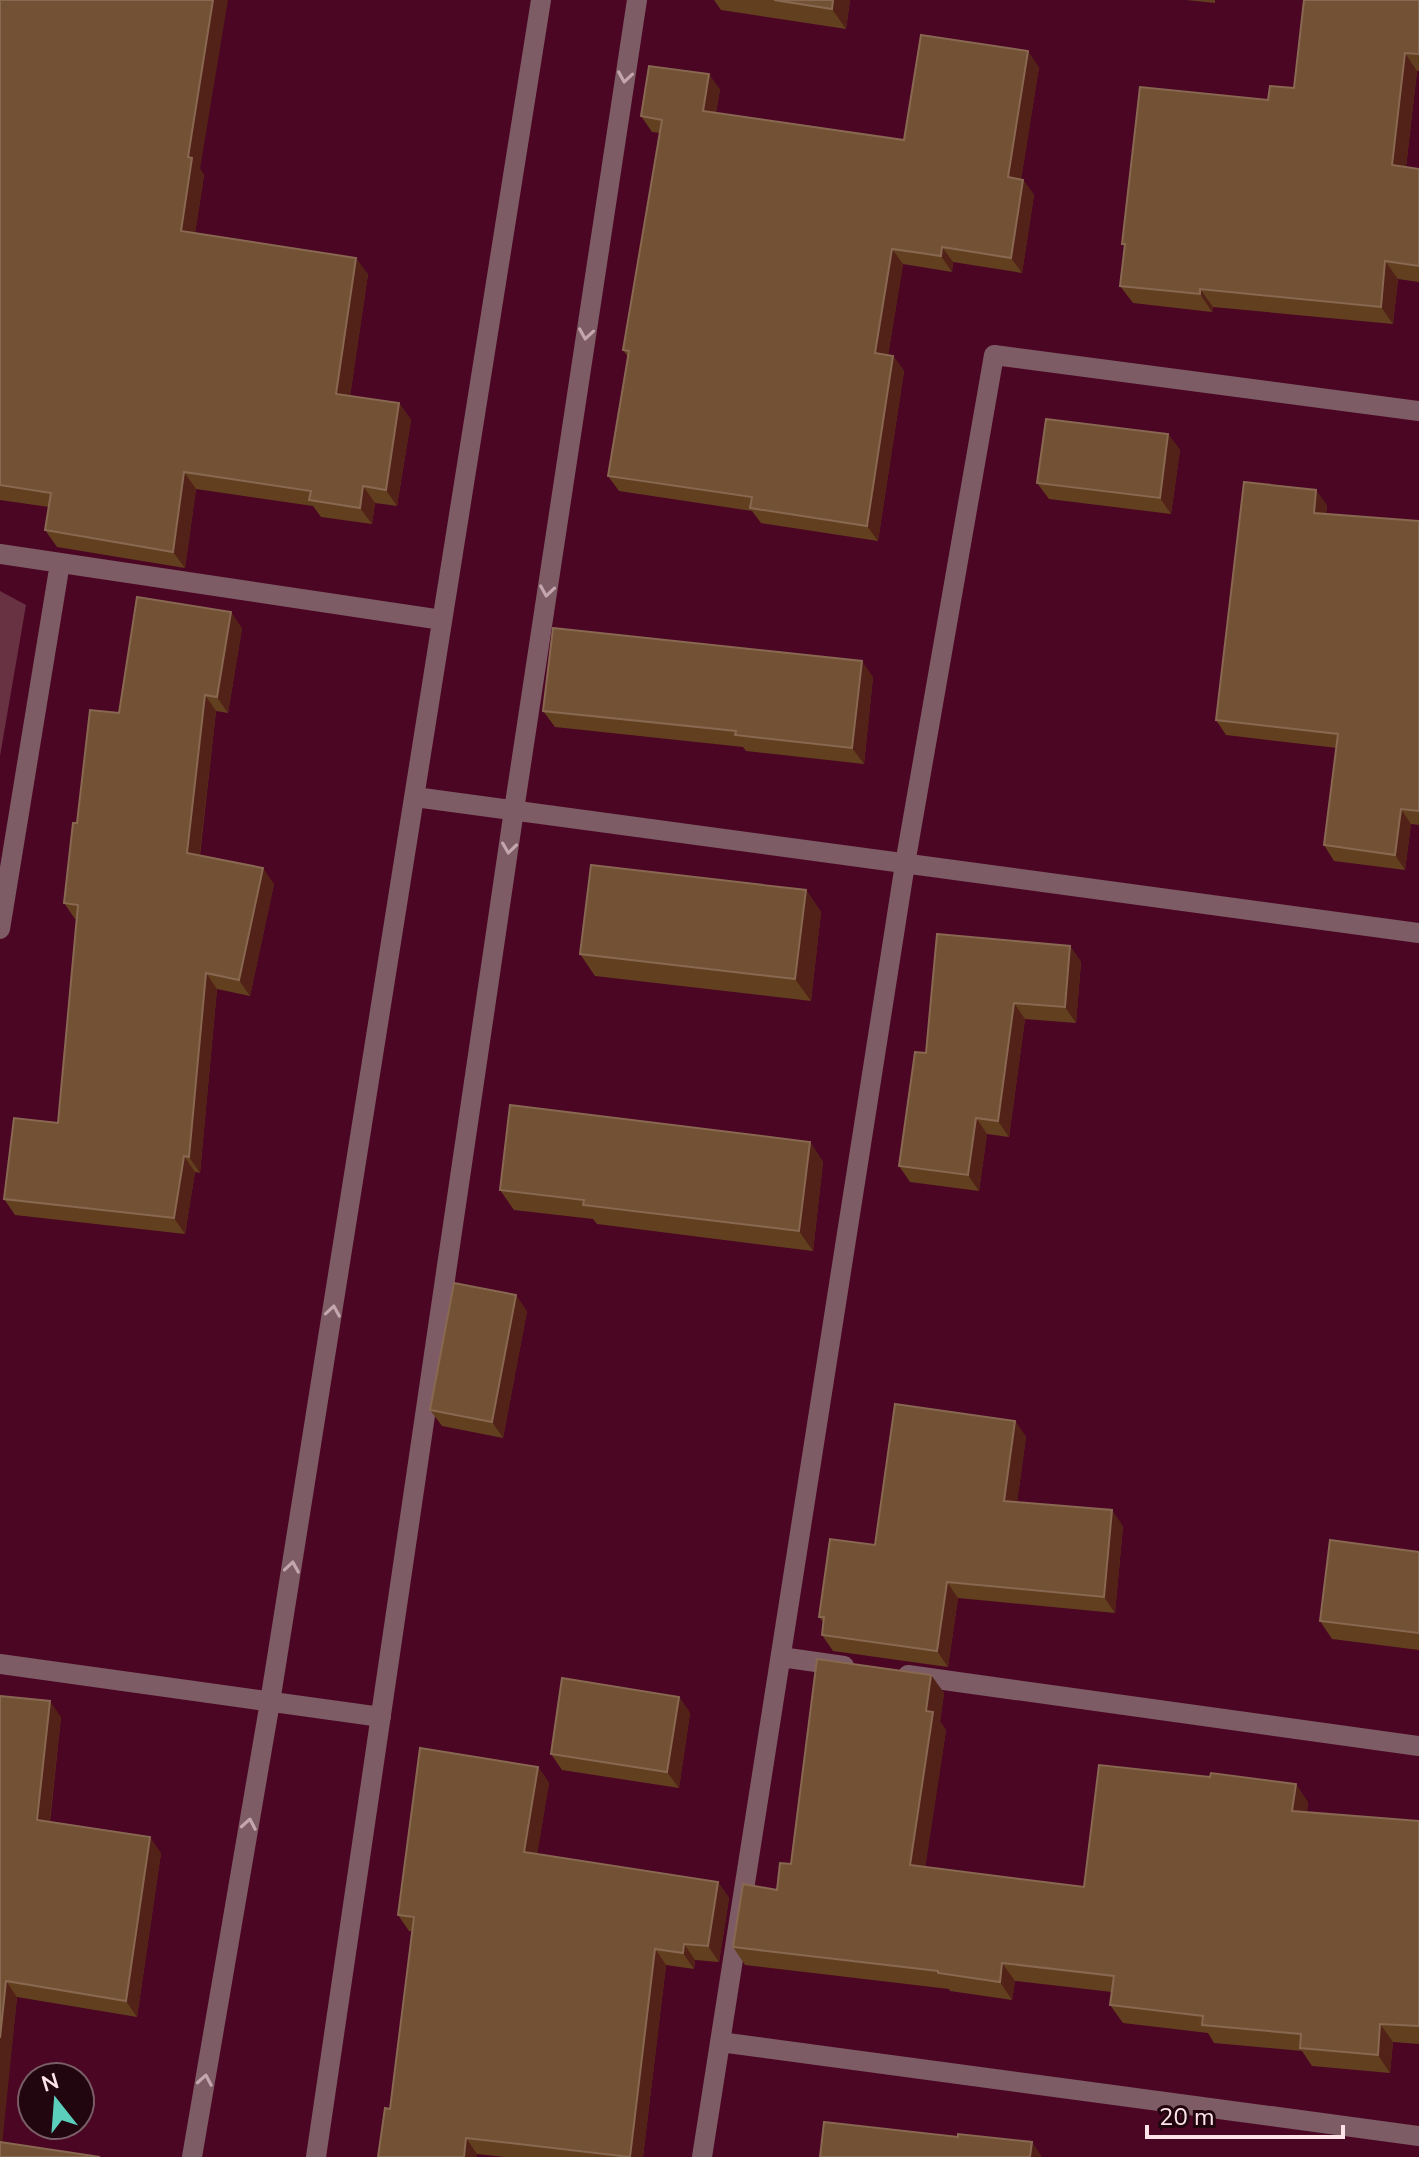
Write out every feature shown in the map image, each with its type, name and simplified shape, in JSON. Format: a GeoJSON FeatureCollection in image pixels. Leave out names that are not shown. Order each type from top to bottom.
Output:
{"type":"FeatureCollection","features":[{"type":"Feature","properties":{"kind":"street"},"geometry":{"type":"LineString","coordinates":[[192,2157],[270,1702],[541,0]]}},
{"type":"Feature","properties":{"kind":"street"},"geometry":{"type":"LineString","coordinates":[[316,2157],[514,810],[637,0]]}},
{"type":"Feature","properties":{"kind":"street"},"geometry":{"type":"LineString","coordinates":[[702,2157],[905,864],[994,355],[1419,411]]}},
{"type":"Feature","properties":{"kind":"street"},"geometry":{"type":"LineString","coordinates":[[0,554],[442,620]]}},
{"type":"Feature","properties":{"kind":"street"},"geometry":{"type":"LineString","coordinates":[[0,929],[60,563]]}},
{"type":"Feature","properties":{"kind":"street"},"geometry":{"type":"LineString","coordinates":[[415,797],[1419,933]]}},
{"type":"Feature","properties":{"kind":"street"},"geometry":{"type":"LineString","coordinates":[[781,1657],[859,1668]]}},
{"type":"Feature","properties":{"kind":"street"},"geometry":{"type":"LineString","coordinates":[[0,1664],[381,1717]]}},
{"type":"Feature","properties":{"kind":"street"},"geometry":{"type":"LineString","coordinates":[[890,1672],[1419,1746]]}},
{"type":"Feature","properties":{"kind":"street"},"geometry":{"type":"LineString","coordinates":[[720,2042],[1419,2136]]}},
{"type":"Feature","properties":{"kind":"shaded area"},"geometry":{"type":"Polygon","coordinates":[[[0,591],[26,605],[0,756],[0,591]]]}},
{"type":"Feature","properties":{"kind":"building"},"geometry":{"type":"Polygon","coordinates":[[[0,0],[213,0],[188,157],[192,158],[181,231],[356,258],[336,394],[399,403],[386,490],[363,486],[360,508],[309,500],[311,491],[184,472],[173,552],[45,530],[51,493],[0,485],[0,0]]]}},
{"type":"Feature","properties":{"kind":"building"},"geometry":{"type":"Polygon","coordinates":[[[774,0],[833,0],[832,9],[774,0]]]}},
{"type":"Feature","properties":{"kind":"building"},"geometry":{"type":"Polygon","coordinates":[[[1304,0],[1419,0],[1419,54],[1405,53],[1392,165],[1419,169],[1419,266],[1385,261],[1381,307],[1200,289],[1200,294],[1120,286],[1140,87],[1268,100],[1270,86],[1294,88],[1304,0]]]}},
{"type":"Feature","properties":{"kind":"building"},"geometry":{"type":"Polygon","coordinates":[[[921,35],[1028,51],[1008,177],[1023,180],[1011,258],[942,247],[941,256],[892,249],[875,353],[893,356],[867,526],[750,508],[752,497],[608,476],[629,351],[623,350],[662,120],[641,116],[649,66],[709,74],[703,111],[904,140],[921,35]]]}},
{"type":"Feature","properties":{"kind":"building"},"geometry":{"type":"Polygon","coordinates":[[[1046,419],[1168,434],[1160,498],[1037,483],[1046,419]]]}},
{"type":"Feature","properties":{"kind":"building"},"geometry":{"type":"Polygon","coordinates":[[[1244,482],[1316,490],[1314,513],[1419,521],[1419,811],[1401,809],[1395,855],[1324,845],[1338,734],[1216,720],[1244,482]]]}},
{"type":"Feature","properties":{"kind":"building"},"geometry":{"type":"Polygon","coordinates":[[[137,597],[231,612],[217,697],[205,695],[187,853],[263,868],[239,980],[206,973],[189,1157],[184,1156],[174,1218],[4,1199],[14,1118],[58,1123],[78,905],[64,903],[73,823],[77,823],[90,710],[119,713],[137,597]]]}},
{"type":"Feature","properties":{"kind":"building"},"geometry":{"type":"Polygon","coordinates":[[[553,628],[862,661],[852,748],[735,735],[736,731],[543,711],[553,628]]]}},
{"type":"Feature","properties":{"kind":"building"},"geometry":{"type":"Polygon","coordinates":[[[591,865],[806,890],[795,979],[580,954],[591,865]]]}},
{"type":"Feature","properties":{"kind":"building"},"geometry":{"type":"Polygon","coordinates":[[[937,934],[1070,946],[1065,1007],[1014,1003],[998,1121],[976,1118],[968,1175],[899,1166],[915,1052],[926,1053],[937,934]]]}},
{"type":"Feature","properties":{"kind":"building"},"geometry":{"type":"Polygon","coordinates":[[[510,1105],[810,1142],[799,1231],[583,1205],[584,1200],[500,1190],[510,1105]]]}},
{"type":"Feature","properties":{"kind":"building"},"geometry":{"type":"Polygon","coordinates":[[[454,1283],[516,1295],[492,1422],[430,1410],[454,1283]]]}},
{"type":"Feature","properties":{"kind":"building"},"geometry":{"type":"Polygon","coordinates":[[[895,1404],[1015,1421],[1004,1501],[1112,1510],[1104,1597],[947,1582],[937,1651],[822,1635],[824,1617],[819,1617],[830,1539],[875,1545],[895,1404]]]}},
{"type":"Feature","properties":{"kind":"building"},"geometry":{"type":"Polygon","coordinates":[[[1330,1540],[1419,1552],[1419,1633],[1320,1621],[1330,1540]]]}},
{"type":"Feature","properties":{"kind":"building"},"geometry":{"type":"Polygon","coordinates":[[[817,1659],[931,1675],[926,1711],[933,1712],[910,1865],[1084,1887],[1099,1765],[1210,1777],[1211,1773],[1296,1784],[1292,1811],[1419,1821],[1419,2026],[1380,2024],[1378,2055],[1300,2048],[1301,2034],[1202,2025],[1203,2016],[1110,2005],[1114,1976],[1002,1963],[1000,1982],[938,1971],[733,1947],[743,1884],[777,1890],[780,1863],[791,1864],[817,1659]]]}},
{"type":"Feature","properties":{"kind":"building"},"geometry":{"type":"Polygon","coordinates":[[[562,1678],[679,1697],[667,1772],[551,1754],[562,1678]]]}},
{"type":"Feature","properties":{"kind":"building"},"geometry":{"type":"Polygon","coordinates":[[[0,1696],[50,1701],[37,1820],[150,1837],[126,2001],[6,1981],[0,2038],[0,1696]]]}},
{"type":"Feature","properties":{"kind":"building"},"geometry":{"type":"Polygon","coordinates":[[[420,1748],[538,1767],[524,1852],[718,1882],[708,1946],[684,1944],[683,1953],[655,1949],[630,2157],[466,2138],[464,2157],[378,2157],[385,2108],[390,2109],[414,1917],[398,1915],[420,1748]]]}},
{"type":"Feature","properties":{"kind":"building"},"geometry":{"type":"Polygon","coordinates":[[[824,2122],[1032,2142],[1030,2157],[820,2157],[824,2122]]]}},
{"type":"Feature","properties":{"kind":"building"},"geometry":{"type":"Polygon","coordinates":[[[0,2142],[100,2157],[0,2157],[0,2142]]]}}]}
